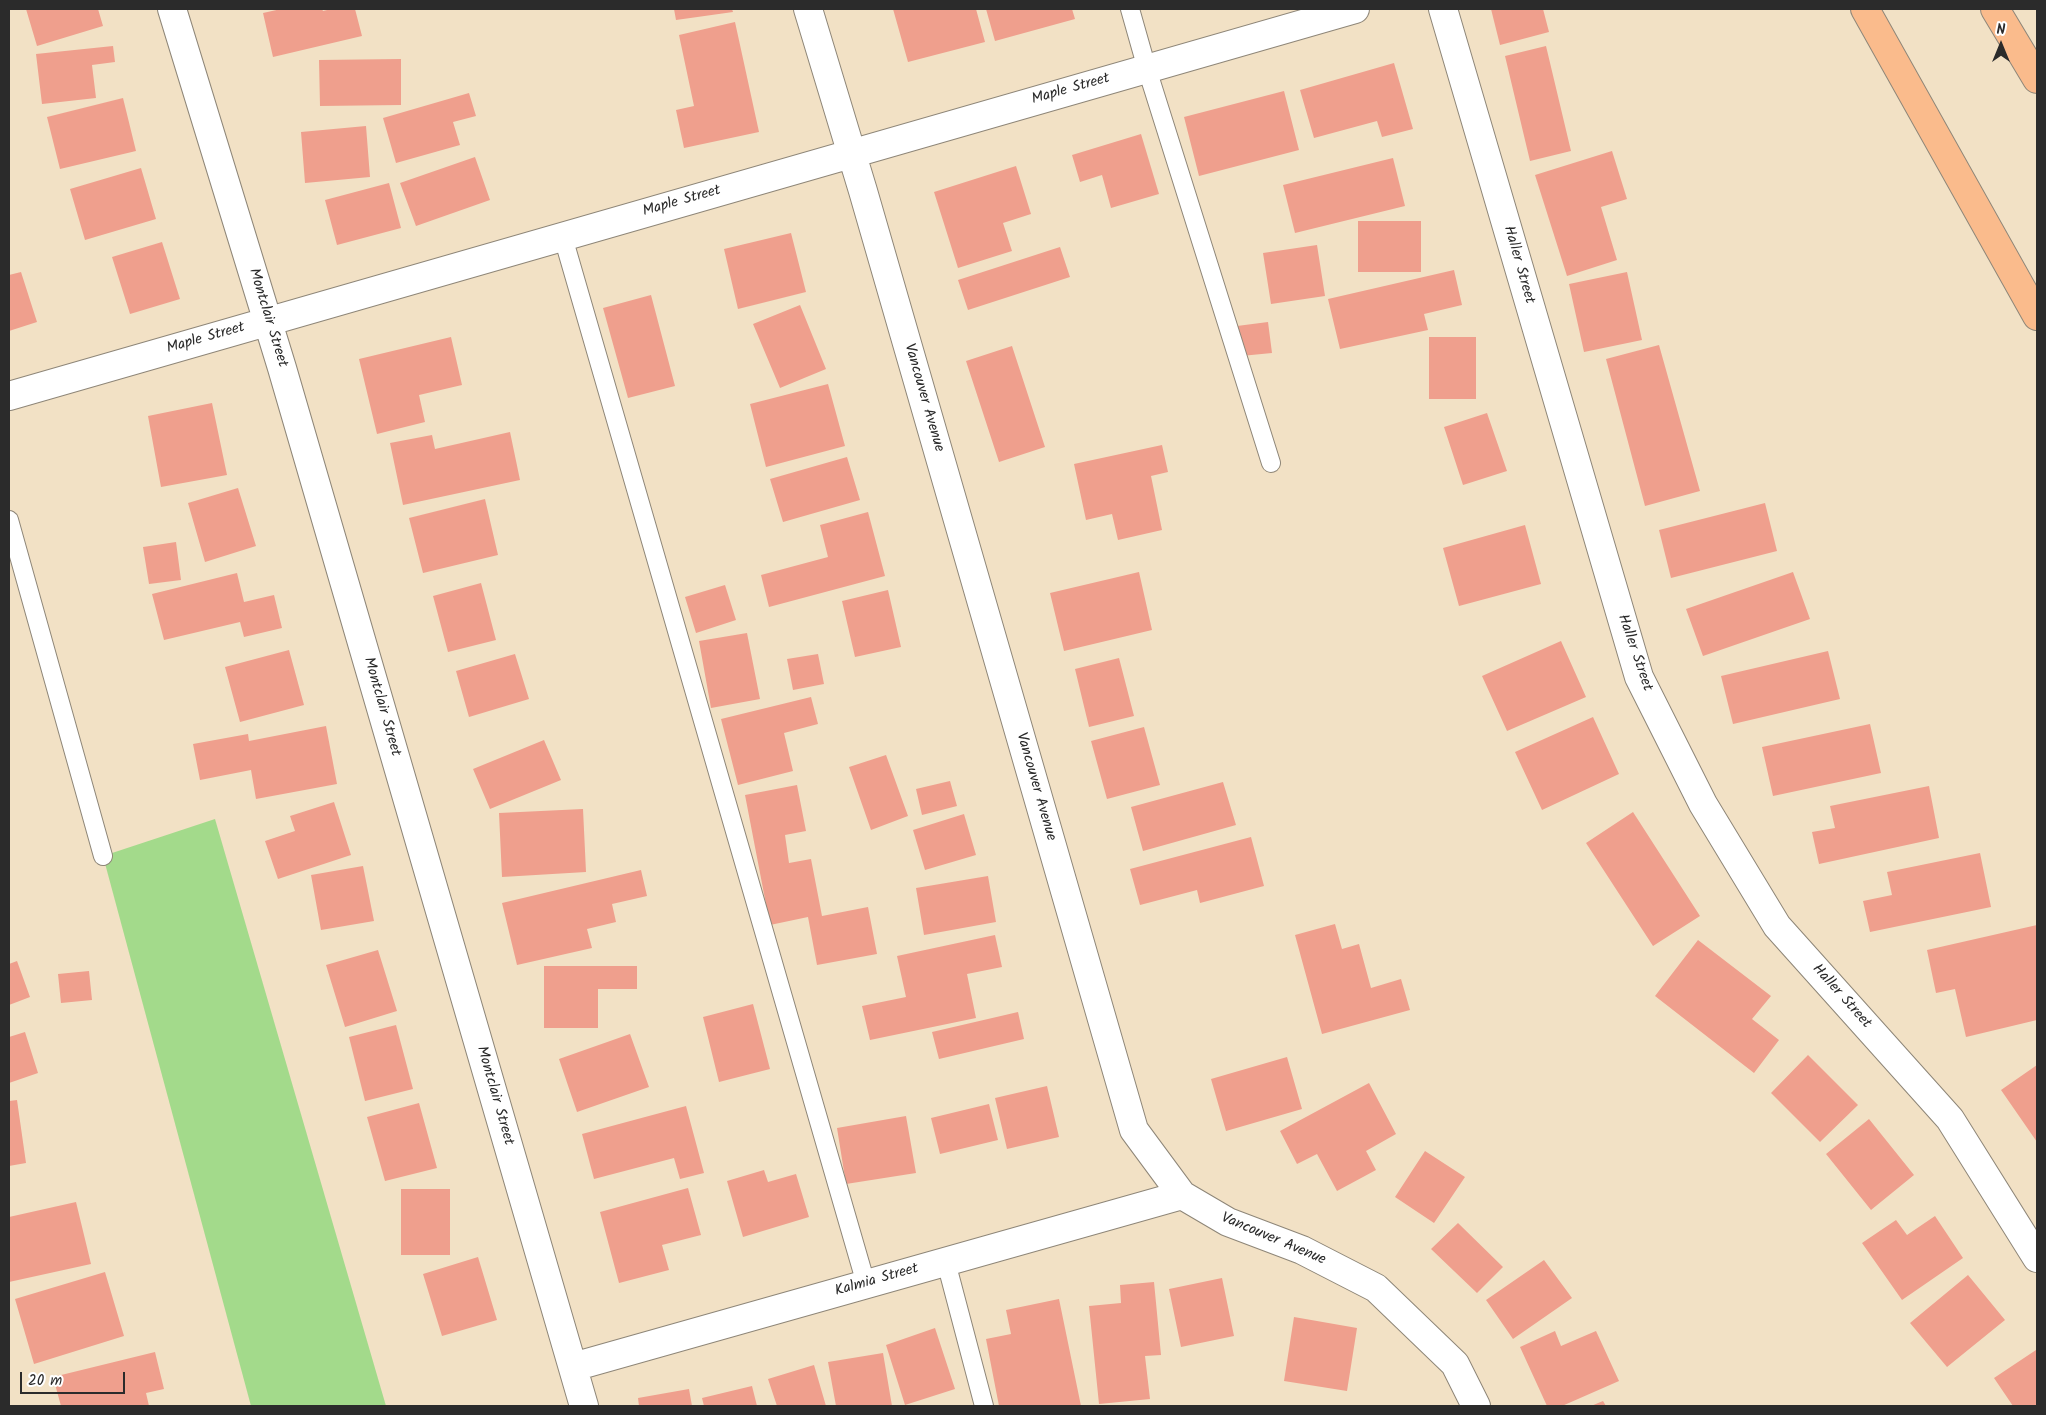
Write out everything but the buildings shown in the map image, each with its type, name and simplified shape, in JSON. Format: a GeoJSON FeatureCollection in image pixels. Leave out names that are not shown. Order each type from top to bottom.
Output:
{"type":"FeatureCollection","features":[{"type":"Feature","properties":{"kind":"highway"},"geometry":{"type":"LineString","coordinates":[[1865,9],[2037,316]]}},
{"type":"Feature","properties":{"kind":"highway"},"geometry":{"type":"LineString","coordinates":[[1995,9],[2037,79]]}},
{"type":"Feature","properties":{"kind":"street","name":"Montclair Street"},"geometry":{"type":"LineString","coordinates":[[172,9],[268,322],[584,1406]]}},
{"type":"Feature","properties":{"kind":"street","name":"Vancouver Avenue"},"geometry":{"type":"LineString","coordinates":[[808,9],[1134,1130],[1182,1195],[1228,1222],[1302,1250],[1376,1288],[1456,1364],[1476,1406]]}},
{"type":"Feature","properties":{"kind":"street","name":"Maple Street"},"geometry":{"type":"LineString","coordinates":[[9,396],[1355,9]]}},
{"type":"Feature","properties":{"kind":"street","name":"Haller Street"},"geometry":{"type":"LineString","coordinates":[[1443,9],[1639,677],[1703,804],[1778,926],[1950,1119],[2037,1258]]}},
{"type":"Feature","properties":{"kind":"street","name":"Kalmia Street"},"geometry":{"type":"LineString","coordinates":[[573,1367],[1182,1195]]}},
{"type":"Feature","properties":{"kind":"lane"},"geometry":{"type":"LineString","coordinates":[[1130,9],[1147,69],[1272,462]]}},
{"type":"Feature","properties":{"kind":"lane"},"geometry":{"type":"LineString","coordinates":[[563,237],[866,1284]]}},
{"type":"Feature","properties":{"kind":"lane"},"geometry":{"type":"LineString","coordinates":[[9,520],[103,856]]}},
{"type":"Feature","properties":{"kind":"lane"},"geometry":{"type":"LineString","coordinates":[[946,1262],[984,1406]]}},
{"type":"Feature","properties":{"kind":"green space"},"geometry":{"type":"Polygon","coordinates":[[[215,819],[386,1406],[251,1406],[103,856],[215,819]]]}}]}
